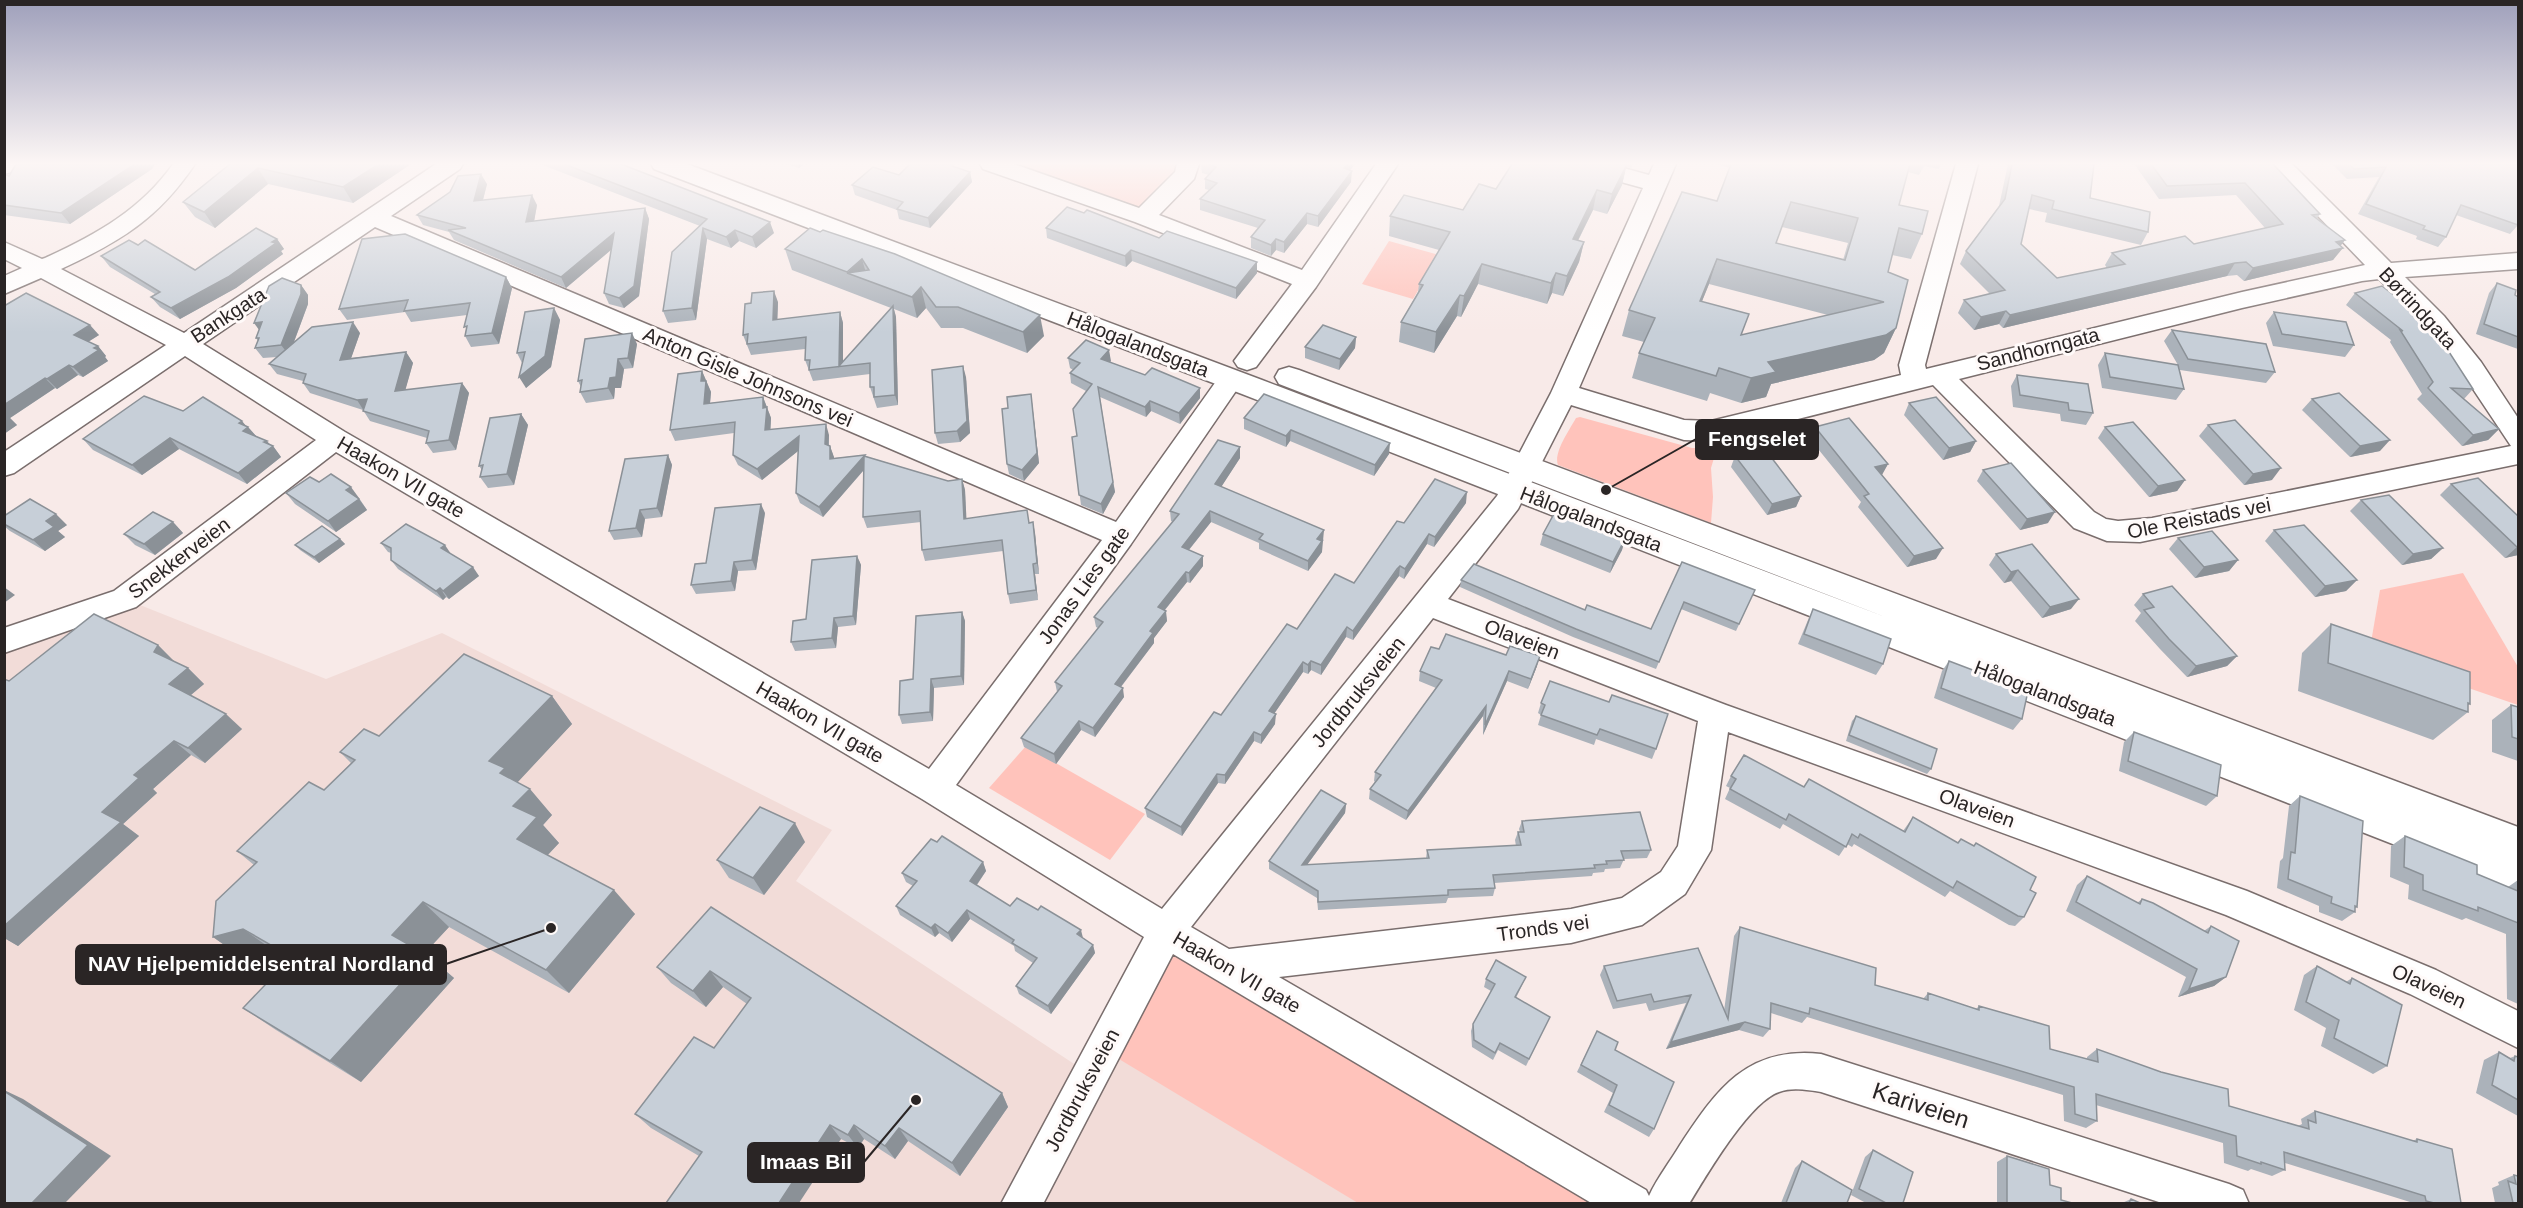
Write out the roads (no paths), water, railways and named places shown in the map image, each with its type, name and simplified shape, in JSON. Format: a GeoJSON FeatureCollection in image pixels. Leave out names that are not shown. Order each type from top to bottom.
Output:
{"type":"FeatureCollection","features":[{"type":"Feature","properties":{"kind":"street"},"geometry":{"type":"LineString","coordinates":[[4,286],[105,238],[133,220]]}},
{"type":"Feature","properties":{"kind":"street","name":"Bankgata"},"geometry":{"type":"LineString","coordinates":[[4,465],[371,220]]}},
{"type":"Feature","properties":{"kind":"street","name":"Anton Gisle Johnsons vei"},"geometry":{"type":"LineString","coordinates":[[381,220],[1121,536]]}},
{"type":"Feature","properties":{"kind":"street","name":"Hålogalandsgata"},"geometry":{"type":"LineString","coordinates":[[821,220],[1239,370]]}},
{"type":"Feature","properties":{"kind":"street","name":"Hålogalandsgata"},"geometry":{"type":"LineString","coordinates":[[862,220],[1521,479],[2518,876]]}},
{"type":"Feature","properties":{"kind":"street"},"geometry":{"type":"LineString","coordinates":[[1152,220],[1307,281]]}},
{"type":"Feature","properties":{"kind":"street","name":"Jonas Lies gate"},"geometry":{"type":"LineString","coordinates":[[934,789],[1121,536],[1239,370],[1307,281],[1348,220]]}},
{"type":"Feature","properties":{"kind":"street","name":"Jordbruksveien"},"geometry":{"type":"LineString","coordinates":[[1021,1203],[1166,931],[1505,508],[1564,393],[1640,220]]}},
{"type":"Feature","properties":{"kind":"street"},"geometry":{"type":"LineString","coordinates":[[1927,377],[1912,366],[1952,220]]}},
{"type":"Feature","properties":{"kind":"street","name":"Børtindgata"},"geometry":{"type":"LineString","coordinates":[[2335,220],[2434,322],[2464,358],[2518,438]]}},
{"type":"Feature","properties":{"kind":"street","name":"Haakon VII gate"},"geometry":{"type":"LineString","coordinates":[[4,249],[43,267],[185,344],[335,439],[934,789],[1166,931],[1632,1203]]}},
{"type":"Feature","properties":{"kind":"street","name":"Sandhorngata"},"geometry":{"type":"LineString","coordinates":[[1564,393],[1684,430],[1710,431],[2242,300],[2384,270],[2518,261]]}},
{"type":"Feature","properties":{"kind":"street","name":"Ole Reistads vei"},"geometry":{"type":"LineString","coordinates":[[1927,377],[2084,520],[2097,529],[2111,533],[2176,525],[2518,454]]}},
{"type":"Feature","properties":{"kind":"street","name":"Snekkerveien"},"geometry":{"type":"LineString","coordinates":[[4,641],[125,599],[335,439]]}},
{"type":"Feature","properties":{"kind":"street","name":"Hålogalandsgata"},"geometry":{"type":"LineString","coordinates":[[1521,479],[2518,844]]}},
{"type":"Feature","properties":{"kind":"street","name":"Olaveien"},"geometry":{"type":"LineString","coordinates":[[1429,603],[1715,714],[2235,902],[2423,982],[2518,1029]]}},
{"type":"Feature","properties":{"kind":"street","name":"Tronds vei"},"geometry":{"type":"LineString","coordinates":[[1228,966],[1571,926],[1630,913],[1673,883],[1694,850],[1715,714]]}},
{"type":"Feature","properties":{"kind":"street","name":"Kariveien"},"geometry":{"type":"LineString","coordinates":[[1666,1203],[1741,1096],[1768,1076],[1792,1070],[1821,1073],[2229,1203]]}},
{"type":"Feature","properties":{"kind":"place","name":"Fengselet"},"geometry":{"type":"Point","coordinates":[1606,490]}},
{"type":"Feature","properties":{"kind":"place","name":"NAV Hjelpemiddelsentral Nordland"},"geometry":{"type":"Point","coordinates":[551,928]}},
{"type":"Feature","properties":{"kind":"place","name":"Imaas Bil"},"geometry":{"type":"Point","coordinates":[916,1100]}}]}
